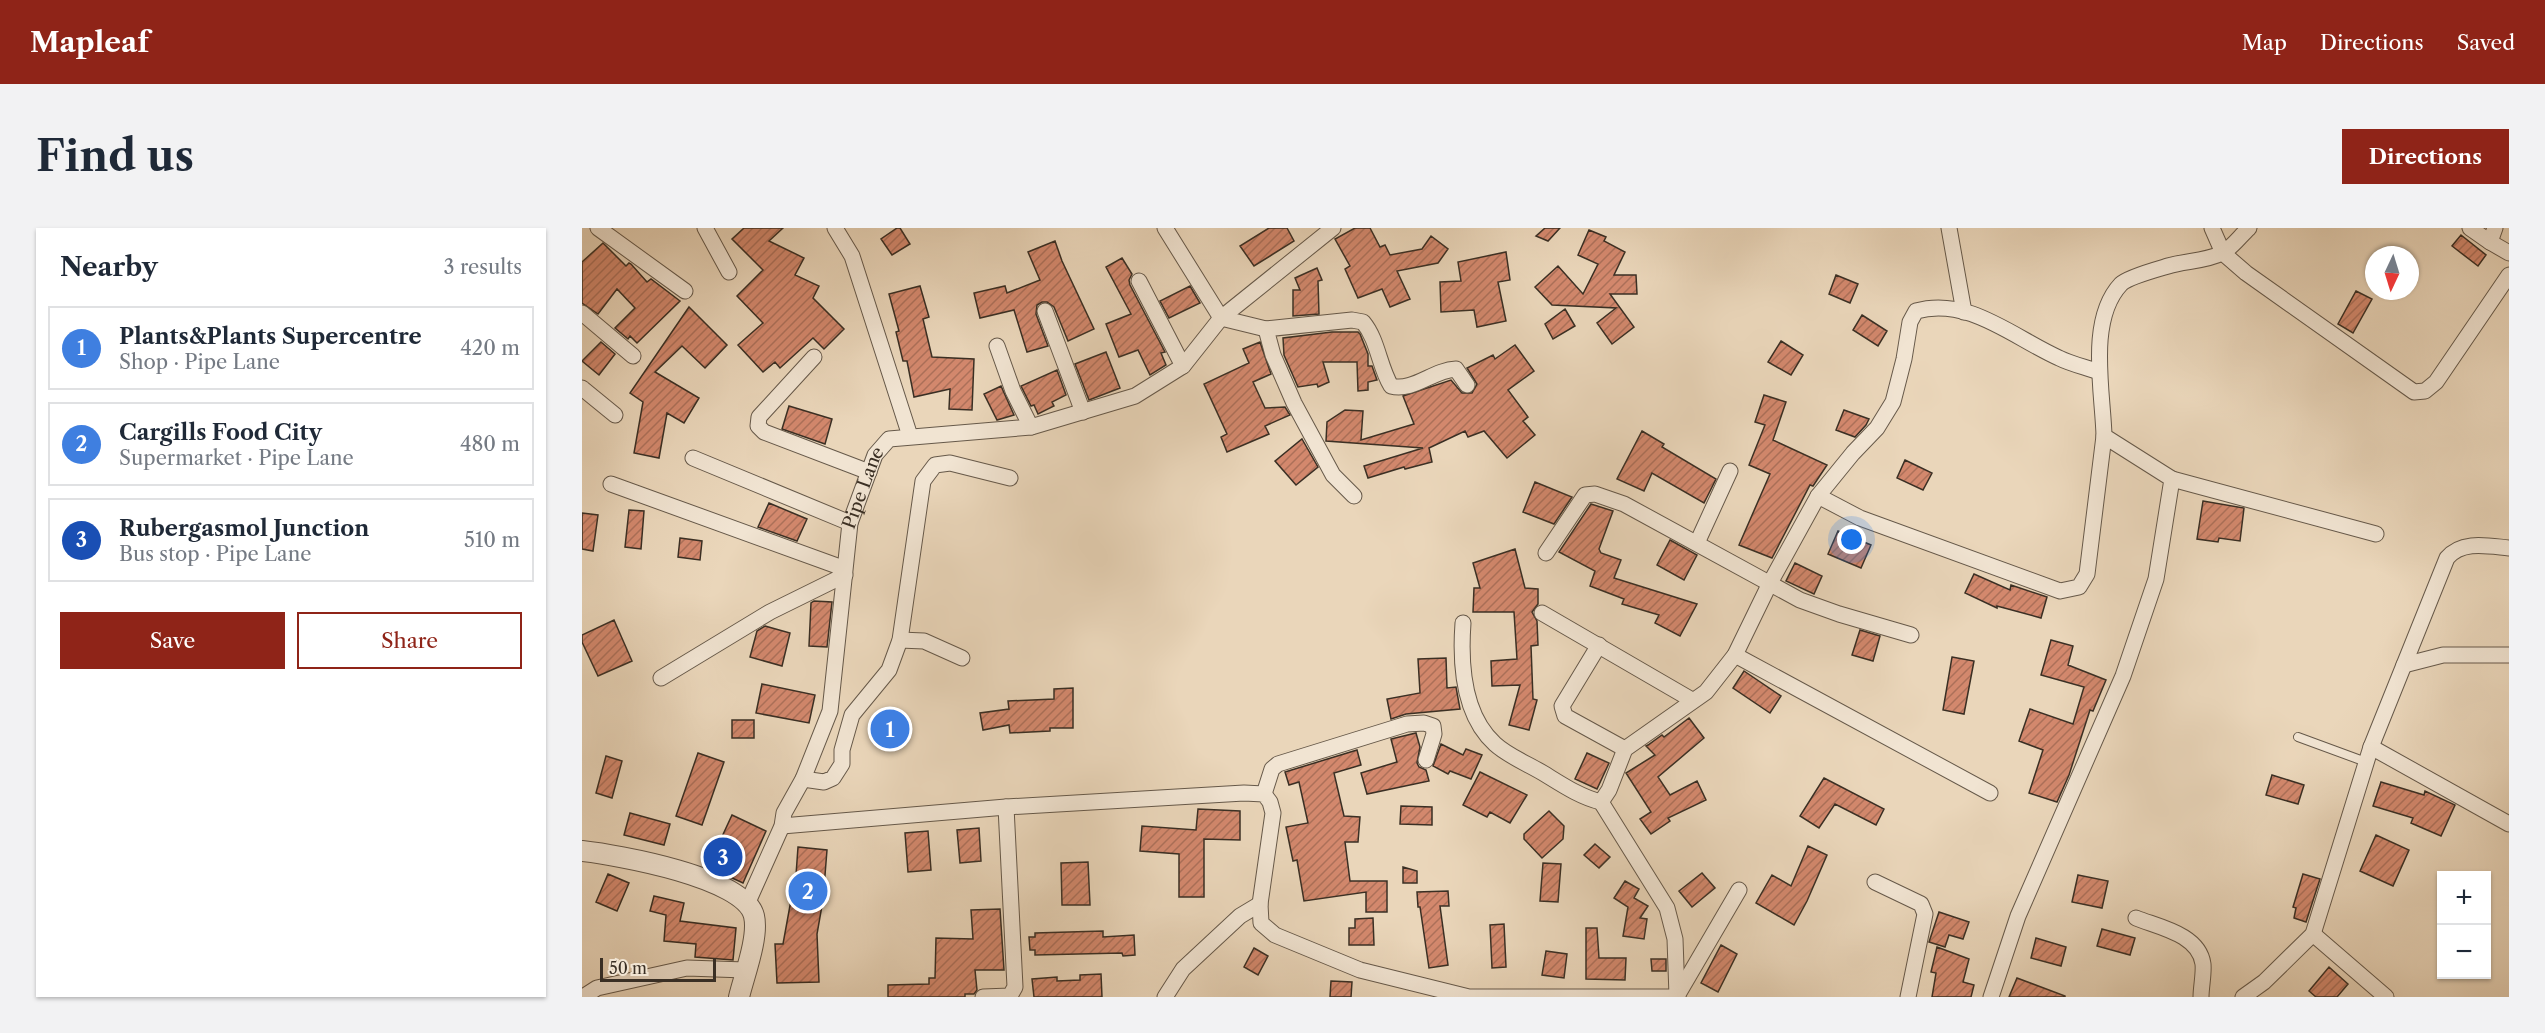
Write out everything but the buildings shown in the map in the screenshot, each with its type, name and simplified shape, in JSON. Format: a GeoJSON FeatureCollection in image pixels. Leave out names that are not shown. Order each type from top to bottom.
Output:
{"type":"FeatureCollection","features":[{"type":"Feature","properties":{"kind":"street"},"geometry":{"type":"LineString","coordinates":[[598,228],[685,291]]}},
{"type":"Feature","properties":{"kind":"street"},"geometry":{"type":"LineString","coordinates":[[705,228],[729,272]]}},
{"type":"Feature","properties":{"kind":"street"},"geometry":{"type":"LineString","coordinates":[[835,228],[852,256],[910,435]]}},
{"type":"Feature","properties":{"kind":"street"},"geometry":{"type":"LineString","coordinates":[[1165,228],[1221,318],[1266,329],[1352,320],[1363,322],[1369,330],[1385,377],[1391,386],[1401,389],[1444,370],[1456,369],[1467,385]]}},
{"type":"Feature","properties":{"kind":"street","name":"Pipe Lane"},"geometry":{"type":"LineString","coordinates":[[748,902],[782,826],[784,813],[803,779],[830,711],[850,523],[875,455],[889,439],[910,435],[1031,427],[1135,396],[1184,366],[1221,318],[1333,228]]}},
{"type":"Feature","properties":{"kind":"street"},"geometry":{"type":"LineString","coordinates":[[1949,228],[1964,312]]}},
{"type":"Feature","properties":{"kind":"street"},"geometry":{"type":"LineString","coordinates":[[2212,228],[2223,253],[2246,273],[2414,392],[2425,391],[2436,382],[2509,275]]}},
{"type":"Feature","properties":{"kind":"street"},"geometry":{"type":"LineString","coordinates":[[1818,496],[1860,518],[2060,591],[2079,587],[2087,574],[2104,436],[2103,399],[2098,372],[2102,330],[2110,300],[2123,282],[2167,266],[2223,253],[2249,228]]}},
{"type":"Feature","properties":{"kind":"street"},"geometry":{"type":"LineString","coordinates":[[2470,228],[2492,235],[2509,253]]}},
{"type":"Feature","properties":{"kind":"street"},"geometry":{"type":"LineString","coordinates":[[1139,281],[1184,366]]}},
{"type":"Feature","properties":{"kind":"street"},"geometry":{"type":"LineString","coordinates":[[1601,802],[1609,790],[1625,749],[1713,684],[1735,655],[1770,583],[1818,496],[1852,453],[1877,428],[1893,402],[1904,360],[1910,322],[1916,311],[1930,307],[1949,308],[1982,318],[2060,359],[2098,372]]}},
{"type":"Feature","properties":{"kind":"street"},"geometry":{"type":"LineString","coordinates":[[1045,311],[1083,412]]}},
{"type":"Feature","properties":{"kind":"street"},"geometry":{"type":"LineString","coordinates":[[582,313],[633,356]]}},
{"type":"Feature","properties":{"kind":"street"},"geometry":{"type":"LineString","coordinates":[[1266,329],[1273,355],[1294,403],[1333,475],[1354,496]]}},
{"type":"Feature","properties":{"kind":"street"},"geometry":{"type":"LineString","coordinates":[[997,346],[1013,391],[1031,427]]}},
{"type":"Feature","properties":{"kind":"street"},"geometry":{"type":"LineString","coordinates":[[814,357],[759,417],[758,426],[764,432],[869,472]]}},
{"type":"Feature","properties":{"kind":"street"},"geometry":{"type":"LineString","coordinates":[[582,388],[615,415]]}},
{"type":"Feature","properties":{"kind":"street"},"geometry":{"type":"LineString","coordinates":[[2104,436],[2172,479],[2376,534]]}},
{"type":"Feature","properties":{"kind":"street"},"geometry":{"type":"LineString","coordinates":[[693,458],[850,523]]}},
{"type":"Feature","properties":{"kind":"street"},"geometry":{"type":"LineString","coordinates":[[803,779],[824,782],[833,778],[842,764],[842,750],[852,715],[889,670],[900,640],[922,481],[935,465],[950,463],[1010,478]]}},
{"type":"Feature","properties":{"kind":"street"},"geometry":{"type":"LineString","coordinates":[[1697,543],[1730,471]]}},
{"type":"Feature","properties":{"kind":"street"},"geometry":{"type":"LineString","coordinates":[[1991,997],[2018,916],[2123,676],[2156,579],[2172,479]]}},
{"type":"Feature","properties":{"kind":"street"},"geometry":{"type":"LineString","coordinates":[[611,484],[840,567],[845,575],[770,612],[661,678]]}},
{"type":"Feature","properties":{"kind":"street"},"geometry":{"type":"LineString","coordinates":[[1546,553],[1585,495],[1595,494],[1624,504],[1800,600],[1911,635]]}},
{"type":"Feature","properties":{"kind":"street"},"geometry":{"type":"LineString","coordinates":[[2243,997],[2264,982],[2313,934],[2371,747],[2447,558],[2454,550],[2479,546],[2509,548]]}},
{"type":"Feature","properties":{"kind":"street"},"geometry":{"type":"LineString","coordinates":[[1542,613],[1692,700]]}},
{"type":"Feature","properties":{"kind":"street"},"geometry":{"type":"LineString","coordinates":[[1463,623],[1461,644],[1469,706],[1480,727],[1496,745],[1569,788],[1601,802],[1667,908],[1675,939],[1677,997]]}},
{"type":"Feature","properties":{"kind":"street"},"geometry":{"type":"LineString","coordinates":[[900,640],[924,641],[962,658]]}},
{"type":"Feature","properties":{"kind":"street"},"geometry":{"type":"LineString","coordinates":[[1599,645],[1562,706],[1563,712],[1564,716],[1625,749]]}},
{"type":"Feature","properties":{"kind":"street"},"geometry":{"type":"LineString","coordinates":[[1735,655],[1990,793]]}},
{"type":"Feature","properties":{"kind":"street"},"geometry":{"type":"LineString","coordinates":[[2404,665],[2443,655],[2509,655]]}},
{"type":"Feature","properties":{"kind":"street"},"geometry":{"type":"LineString","coordinates":[[1264,795],[1272,769],[1278,764],[1407,724],[1424,723],[1433,726],[1434,735],[1426,760]]}},
{"type":"Feature","properties":{"kind":"street"},"geometry":{"type":"LineString","coordinates":[[2371,747],[2509,824]]}},
{"type":"Feature","properties":{"kind":"street"},"geometry":{"type":"LineString","coordinates":[[782,826],[1006,807],[1244,793],[1264,795],[1270,802],[1273,813],[1260,904],[1262,923],[1275,935],[1360,970],[1469,997],[1677,997]]}},
{"type":"Feature","properties":{"kind":"street"},"geometry":{"type":"LineString","coordinates":[[983,997],[1010,996],[1015,987],[1006,807]]}},
{"type":"Feature","properties":{"kind":"street"},"geometry":{"type":"LineString","coordinates":[[582,851],[616,855],[681,871],[728,890],[748,902],[754,916],[753,937],[739,997]]}},
{"type":"Feature","properties":{"kind":"street"},"geometry":{"type":"LineString","coordinates":[[1875,882],[1921,904],[1925,914],[1908,997]]}},
{"type":"Feature","properties":{"kind":"street"},"geometry":{"type":"LineString","coordinates":[[1677,997],[1739,890]]}},
{"type":"Feature","properties":{"kind":"street"},"geometry":{"type":"LineString","coordinates":[[1165,997],[1183,969],[1240,916],[1260,904]]}},
{"type":"Feature","properties":{"kind":"street"},"geometry":{"type":"LineString","coordinates":[[2136,918],[2186,938],[2197,949],[2203,963],[2201,997]]}},
{"type":"Feature","properties":{"kind":"street"},"geometry":{"type":"LineString","coordinates":[[2313,934],[2386,997]]}},
{"type":"Feature","properties":{"kind":"street"},"geometry":{"type":"LineString","coordinates":[[583,997],[597,988],[687,968],[745,970]]}},
{"type":"Feature","properties":{"kind":"lane"},"geometry":{"type":"LineString","coordinates":[[2298,737],[2366,762]]}},
{"type":"Feature","properties":{"kind":"place","name":"Plants&Plants Supercentre"},"geometry":{"type":"Point","coordinates":[890,729]}},
{"type":"Feature","properties":{"kind":"place","name":"Rubergasmol Junction"},"geometry":{"type":"Point","coordinates":[723,857]}},
{"type":"Feature","properties":{"kind":"place","name":"Cargills Food City"},"geometry":{"type":"Point","coordinates":[808,891]}}]}
